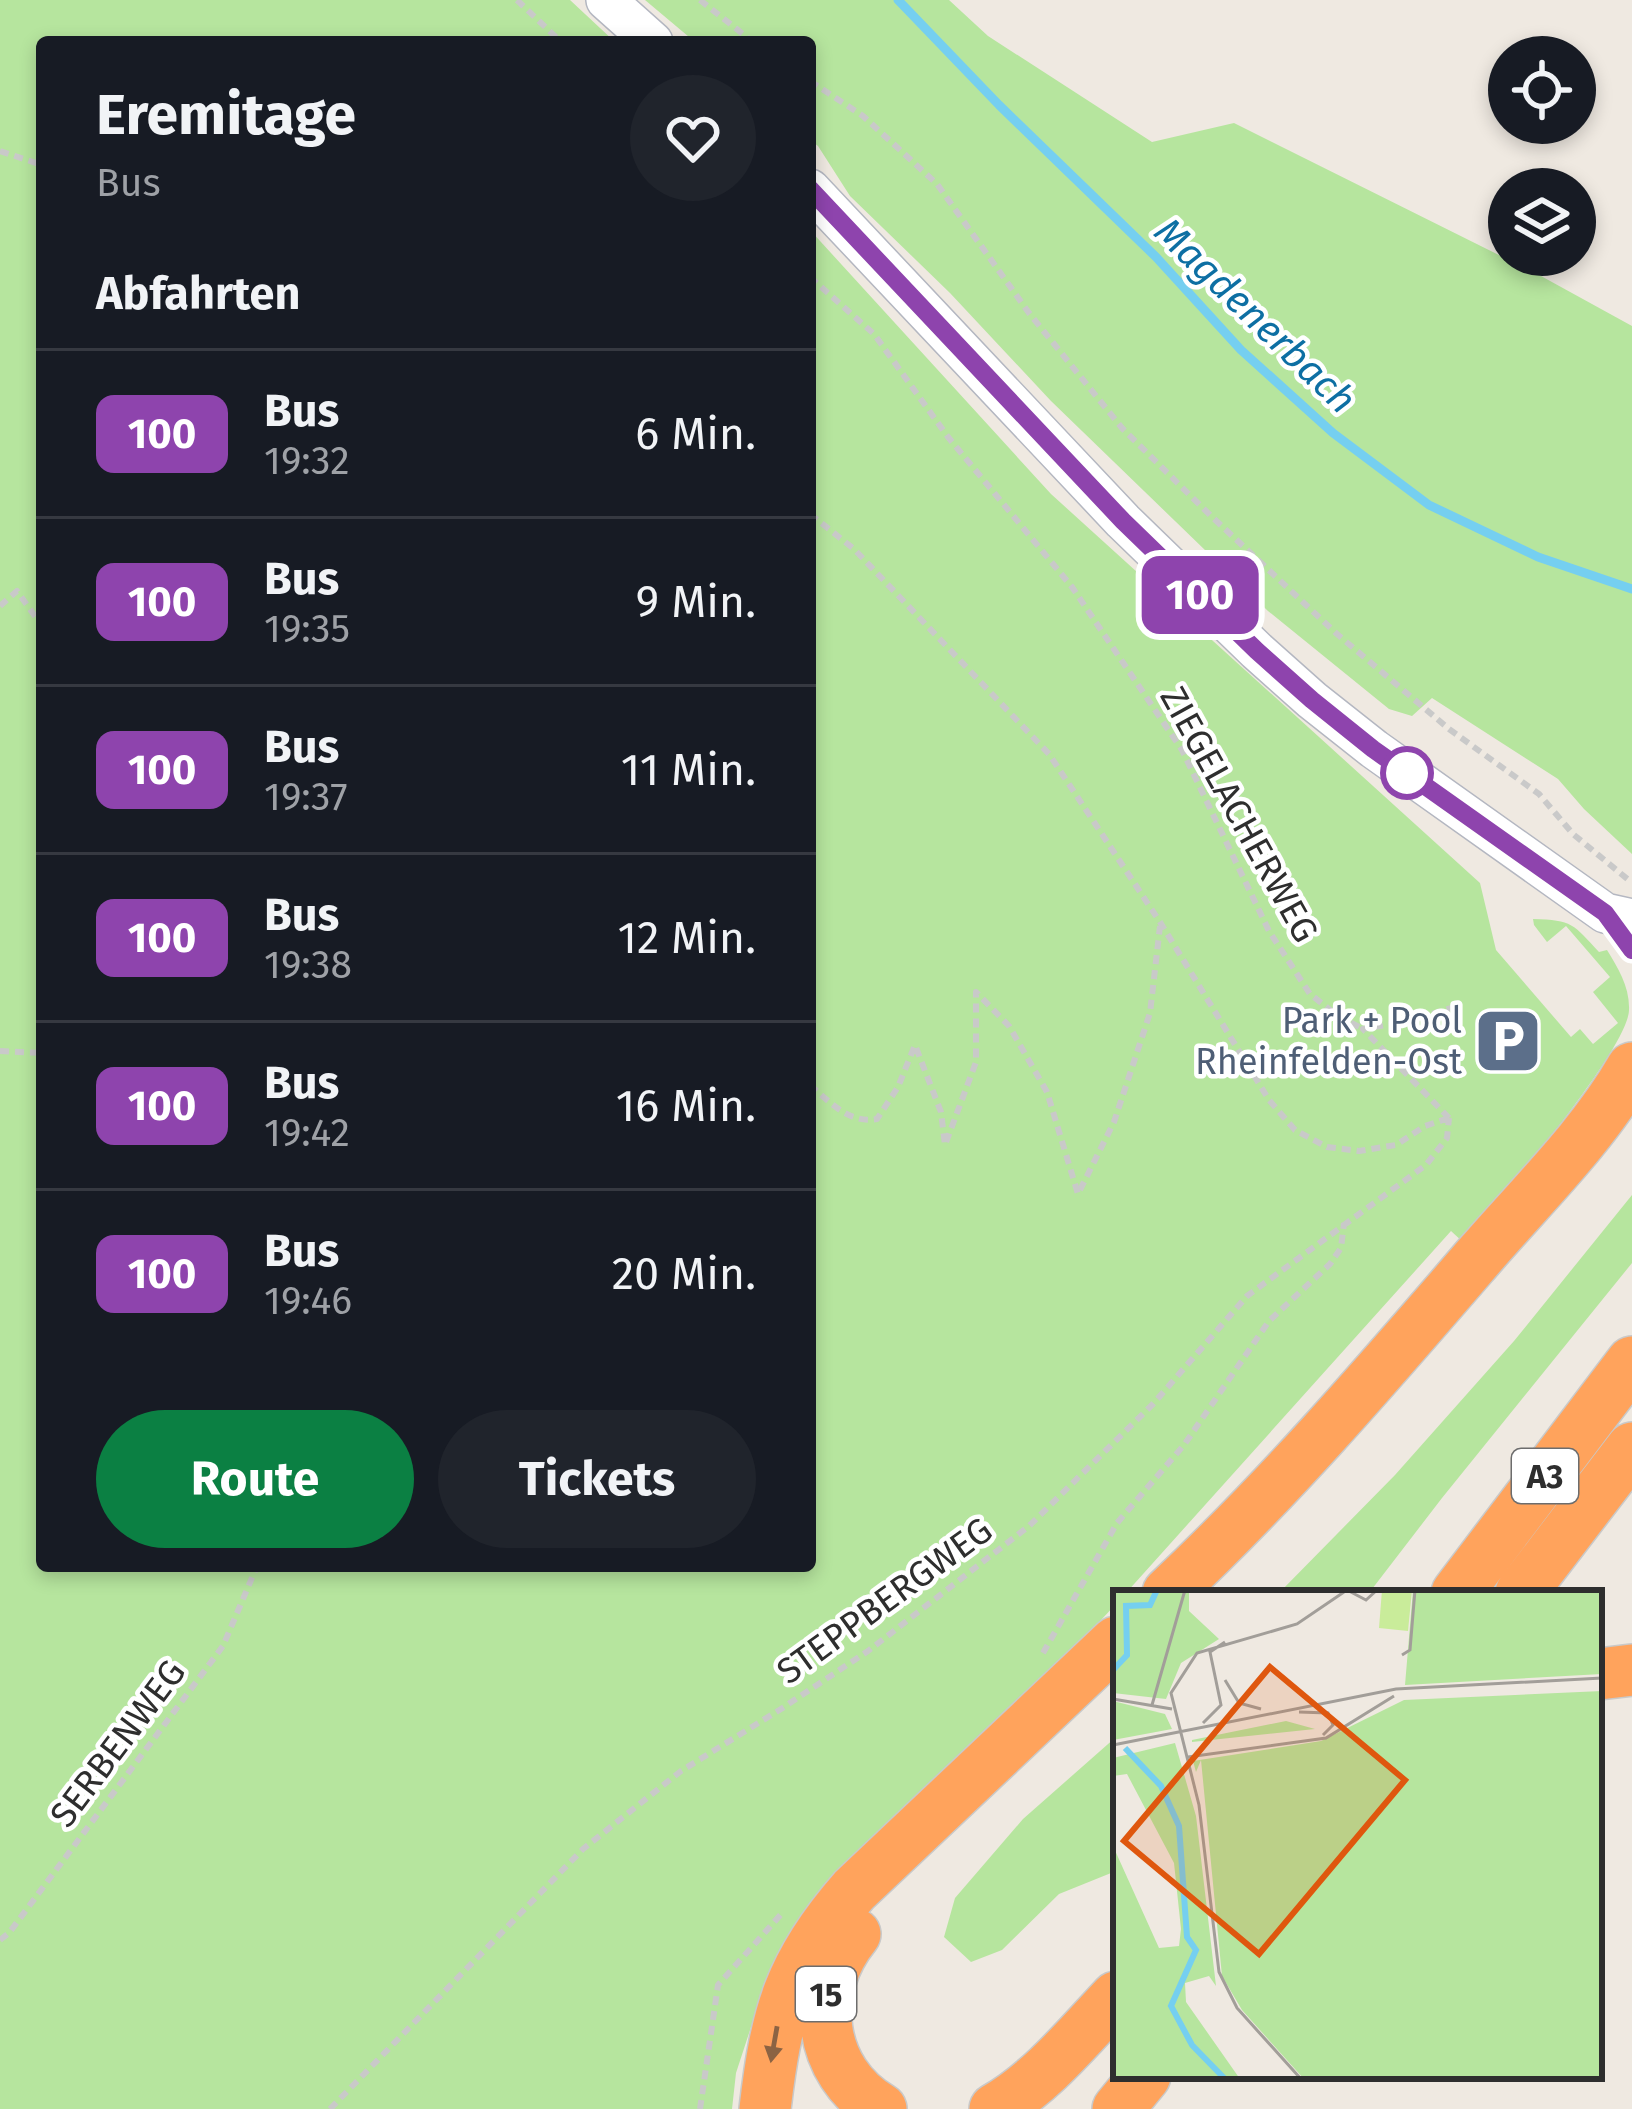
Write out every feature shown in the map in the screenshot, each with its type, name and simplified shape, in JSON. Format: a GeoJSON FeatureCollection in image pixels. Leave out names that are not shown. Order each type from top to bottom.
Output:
{"type":"FeatureCollection","features":[{"type":"Feature","properties":{"kind":"highway"},"geometry":{"type":"LineString","coordinates":[[1171,1590],[1236,1529],[1416,1329],[1571,1150],[1632,1068]]}},
{"type":"Feature","properties":{"kind":"highway"},"geometry":{"type":"LineString","coordinates":[[1208,1590],[1439,1355],[1632,1130]]}},
{"type":"Feature","properties":{"kind":"highway","name":"A3"},"geometry":{"type":"LineString","coordinates":[[1459,1590],[1632,1362]]}},
{"type":"Feature","properties":{"kind":"highway","name":"A3"},"geometry":{"type":"LineString","coordinates":[[1523,1590],[1632,1448]]}},
{"type":"Feature","properties":{"kind":"highway"},"geometry":{"type":"LineString","coordinates":[[765,2109],[775,2031],[785,1998],[829,1918],[1113,1645]]}},
{"type":"Feature","properties":{"kind":"highway"},"geometry":{"type":"LineString","coordinates":[[1602,1674],[1632,1670]]}},
{"type":"Feature","properties":{"kind":"highway","name":"15"},"geometry":{"type":"LineString","coordinates":[[881,2109],[861,2097],[840,2068],[827,2036],[825,1995],[839,1953],[898,1880],[1113,1680]]}},
{"type":"Feature","properties":{"kind":"highway"},"geometry":{"type":"LineString","coordinates":[[995,2109],[1060,2056],[1113,2000]]}},
{"type":"Feature","properties":{"kind":"highway"},"geometry":{"type":"LineString","coordinates":[[1050,2109],[1113,2033]]}},
{"type":"Feature","properties":{"kind":"highway"},"geometry":{"type":"LineString","coordinates":[[1118,2109],[1143,2079]]}},
{"type":"Feature","properties":{"kind":"main road"},"geometry":{"type":"LineString","coordinates":[[606,0],[646,36]]}},
{"type":"Feature","properties":{"kind":"main road"},"geometry":{"type":"LineString","coordinates":[[816,194],[1123,521],[1257,651],[1373,749],[1619,916],[1632,950]]}},
{"type":"Feature","properties":{"kind":"path"},"geometry":{"type":"LineString","coordinates":[[518,0],[555,36]]}},
{"type":"Feature","properties":{"kind":"path"},"geometry":{"type":"LineString","coordinates":[[700,0],[745,36]]}},
{"type":"Feature","properties":{"kind":"path"},"geometry":{"type":"LineString","coordinates":[[816,85],[863,116],[937,184],[1030,313],[1122,428],[1210,515],[1336,634],[1449,729],[1539,794],[1573,834],[1632,883]]}},
{"type":"Feature","properties":{"kind":"path"},"geometry":{"type":"LineString","coordinates":[[0,152],[36,163]]}},
{"type":"Feature","properties":{"kind":"path","name":"ZIEGELACHERWEG"},"geometry":{"type":"LineString","coordinates":[[816,282],[874,334],[948,437],[1072,587],[1182,750],[1269,931],[1310,994],[1363,1029],[1449,1118]]}},
{"type":"Feature","properties":{"kind":"path"},"geometry":{"type":"LineString","coordinates":[[816,519],[854,549],[1049,754],[1269,1100],[1295,1130],[1328,1147],[1359,1151],[1396,1145],[1425,1126],[1449,1118]]}},
{"type":"Feature","properties":{"kind":"path"},"geometry":{"type":"LineString","coordinates":[[0,605],[17,591],[36,618]]}},
{"type":"Feature","properties":{"kind":"path"},"geometry":{"type":"LineString","coordinates":[[816,1089],[862,1122],[877,1119],[898,1087],[915,1046],[941,1112],[945,1144],[976,1062],[976,992],[1009,1026],[1047,1092],[1078,1194],[1114,1122],[1150,1013],[1160,922]]}},
{"type":"Feature","properties":{"kind":"path"},"geometry":{"type":"LineString","coordinates":[[1363,1029],[1460,1005]]}},
{"type":"Feature","properties":{"kind":"path"},"geometry":{"type":"LineString","coordinates":[[0,1051],[36,1053]]}},
{"type":"Feature","properties":{"kind":"path","name":"STEPPBERGWEG"},"geometry":{"type":"LineString","coordinates":[[329,2109],[583,1849],[681,1771],[868,1651],[1029,1526],[1153,1404],[1247,1296],[1426,1165],[1447,1138],[1449,1118]]}},
{"type":"Feature","properties":{"kind":"path"},"geometry":{"type":"LineString","coordinates":[[1034,1669],[1117,1523],[1184,1445],[1269,1321],[1330,1264],[1341,1248],[1344,1223]]}},
{"type":"Feature","properties":{"kind":"path","name":"SERBENWEG"},"geometry":{"type":"LineString","coordinates":[[0,1940],[223,1646],[254,1572]]}},
{"type":"Feature","properties":{"kind":"path"},"geometry":{"type":"LineString","coordinates":[[700,2109],[718,1985],[786,1909]]}},
{"type":"Feature","properties":{"kind":"green space"},"geometry":{"type":"Polygon","coordinates":[[[0,0],[570,0],[609,36],[36,36],[36,1572],[816,1572],[816,237],[1051,494],[1480,883],[1496,950],[1571,1037],[1580,1029],[1593,1044],[1618,1023],[1593,992],[1610,977],[1566,926],[1547,942],[1533,919],[1565,922],[1599,952],[1607,950],[1625,986],[1629,1010],[1623,1030],[1585,1091],[1464,1243],[1451,1231],[1129,1590],[1113,1590],[1113,1607],[1072,1651],[832,1887],[769,1972],[736,2073],[732,2109],[0,2109],[0,0]]]}},
{"type":"Feature","properties":{"kind":"green space"},"geometry":{"type":"Polygon","coordinates":[[[645,0],[949,0],[988,36],[1152,142],[1234,123],[1488,250],[1488,276],[1541,276],[1632,326],[1632,854],[1558,779],[1432,698],[1412,716],[1389,709],[1268,611],[1051,401],[850,196],[816,144],[816,36],[688,36],[645,0]]]}},
{"type":"Feature","properties":{"kind":"green space"},"geometry":{"type":"Polygon","coordinates":[[[1632,1195],[1632,1263],[1371,1590],[1282,1590],[1395,1475],[1514,1341],[1632,1195]]]}},
{"type":"Feature","properties":{"kind":"green space"},"geometry":{"type":"Polygon","coordinates":[[[1113,1740],[1113,1872],[1059,1894],[1002,1950],[971,1962],[944,1937],[955,1898],[1023,1819],[1113,1740]]]}},
{"type":"Feature","properties":{"kind":"waterway","name":"Magdenerbach"},"geometry":{"type":"LineString","coordinates":[[898,0],[1156,257],[1241,350],[1333,433],[1429,505],[1538,557],[1632,589]]}},
{"type":"Feature","properties":{"kind":"bus line","name":"100"},"geometry":{"type":"LineString","coordinates":[[816,195],[1123,521],[1257,651],[1373,749],[1605,913],[1632,950]]}},
{"type":"Feature","properties":{"kind":"place","name":"Park + Pool Rheinfelden-Ost"},"geometry":{"type":"Point","coordinates":[1508,1041]}}]}
